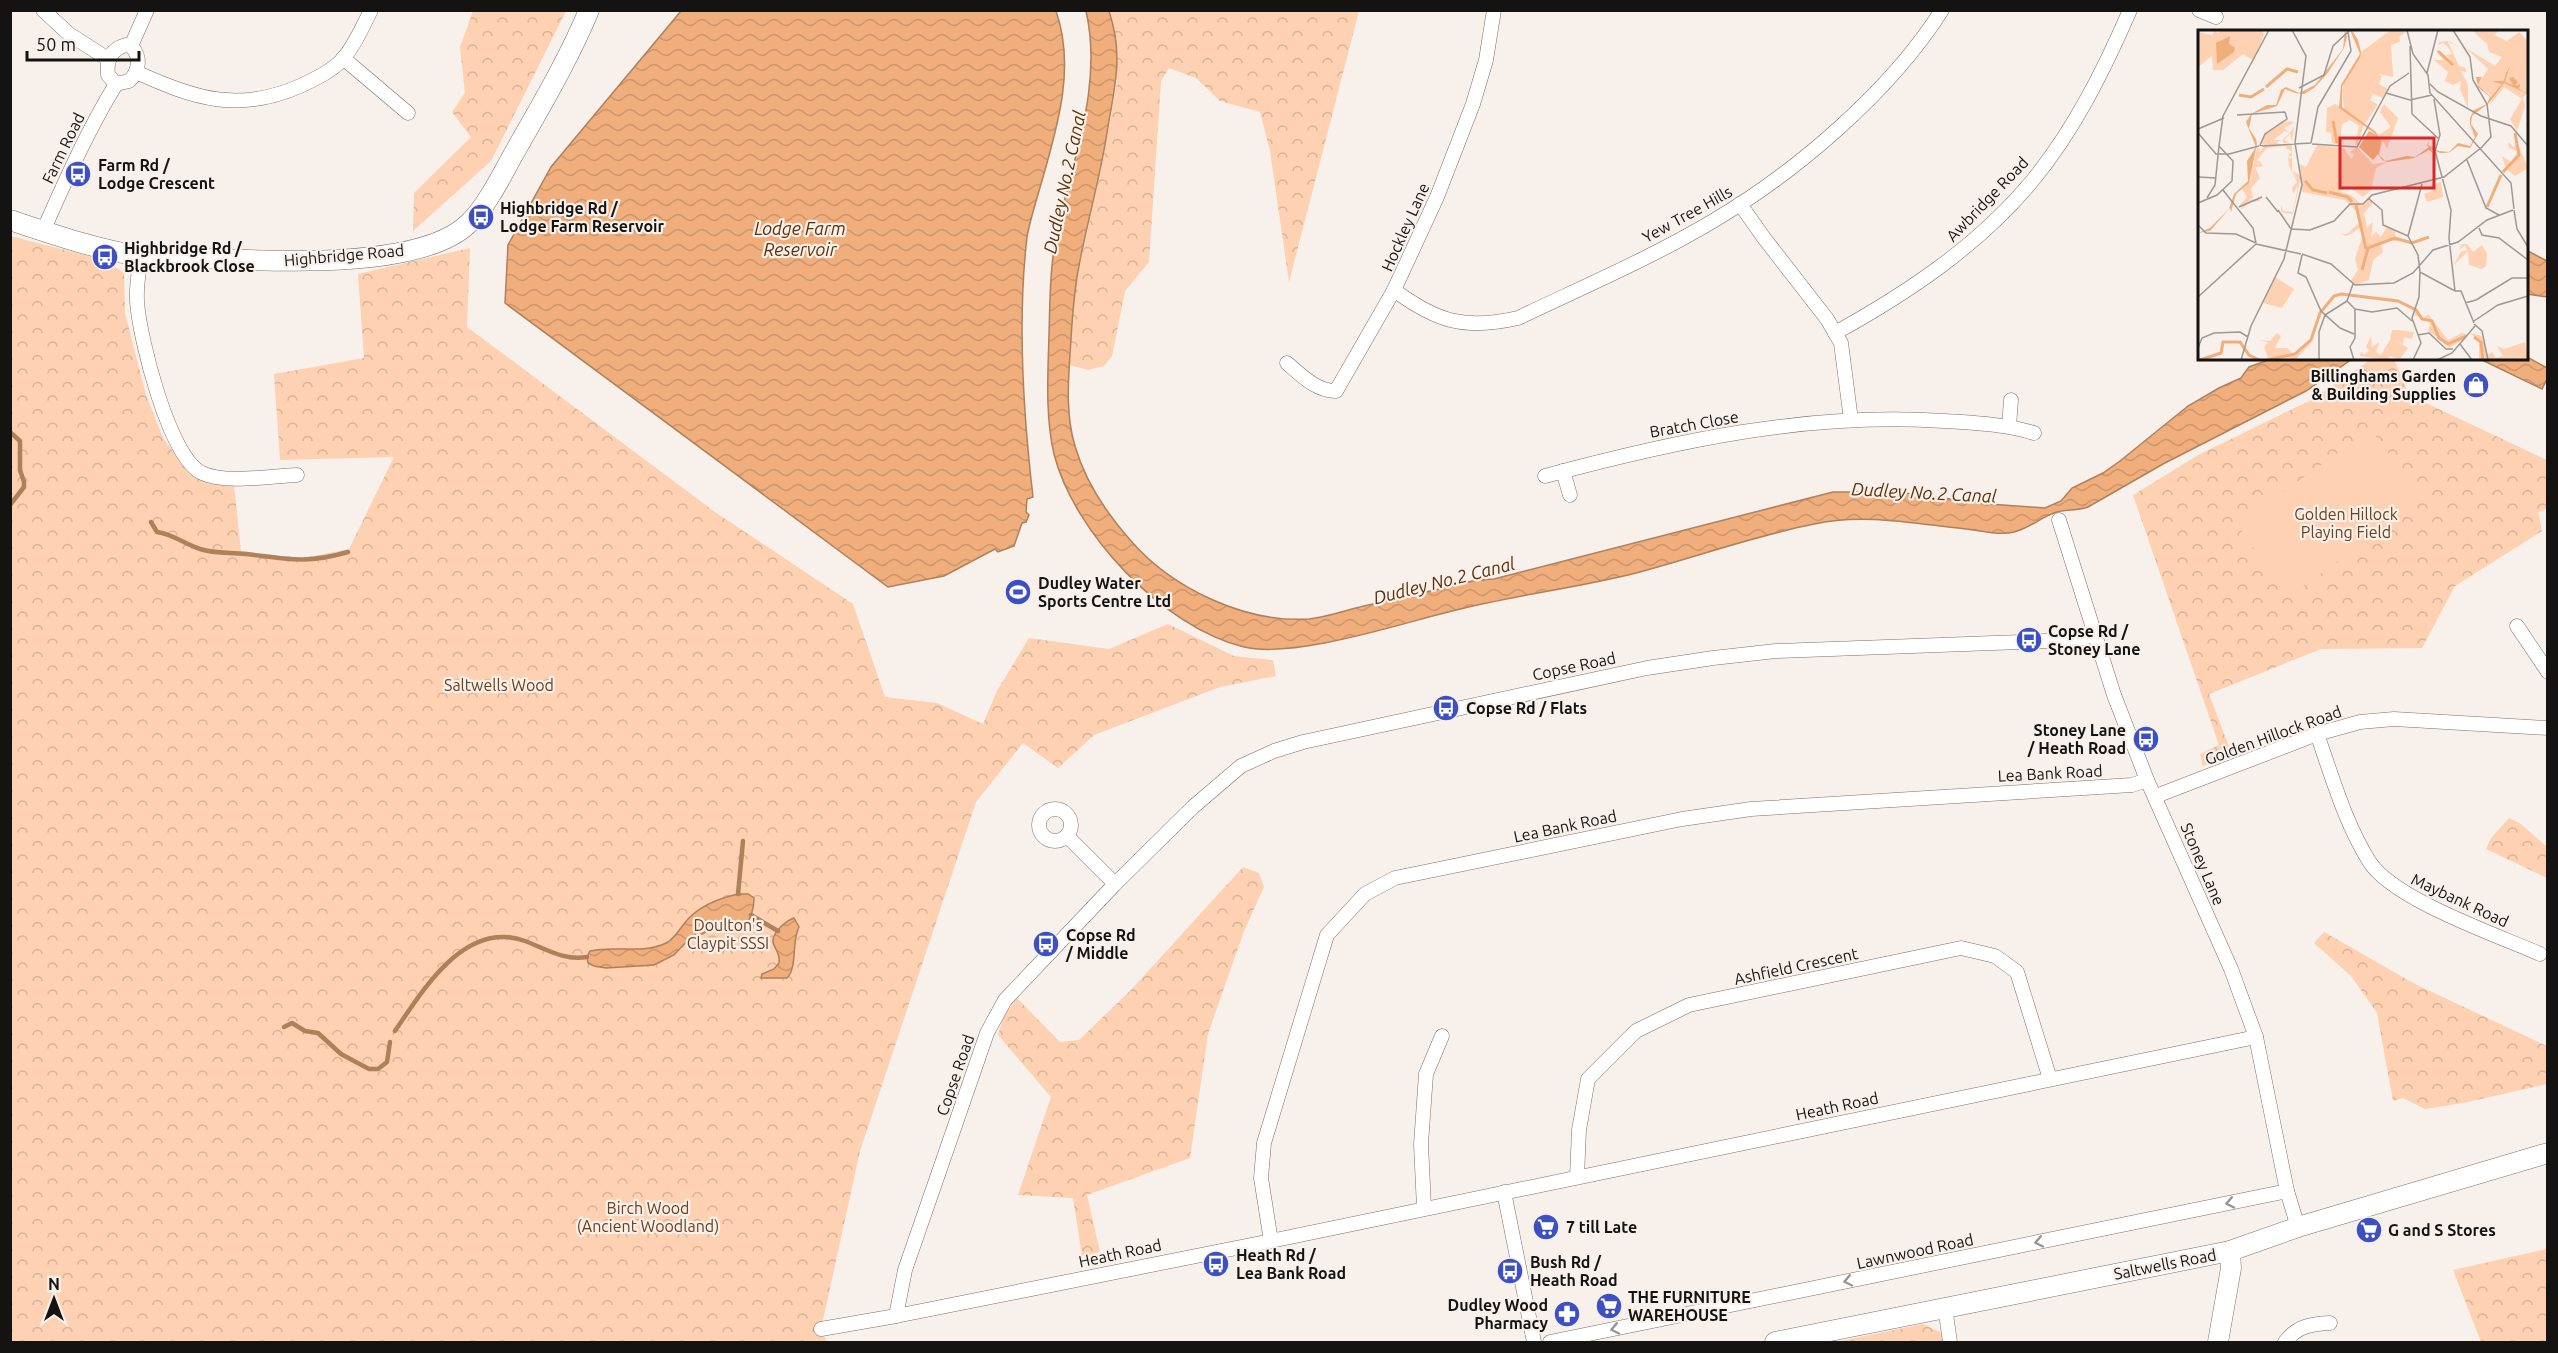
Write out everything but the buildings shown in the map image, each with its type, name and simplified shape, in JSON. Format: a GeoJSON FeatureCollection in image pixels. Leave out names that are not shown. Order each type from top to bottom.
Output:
{"type":"FeatureCollection","features":[{"type":"Feature","properties":{"kind":"street"},"geometry":{"type":"LineString","coordinates":[[43,10],[69,34],[108,59]]}},
{"type":"Feature","properties":{"kind":"street"},"geometry":{"type":"LineString","coordinates":[[131,46],[147,10]]}},
{"type":"Feature","properties":{"kind":"street"},"geometry":{"type":"LineString","coordinates":[[136,72],[180,91],[199,96],[253,101],[275,96],[315,80],[343,58],[371,10]]}},
{"type":"Feature","properties":{"kind":"street","name":"Highbridge Road"},"geometry":{"type":"LineString","coordinates":[[10,220],[141,256],[268,261],[336,259],[384,255],[438,243],[470,223],[503,173],[575,44],[589,10]]}},
{"type":"Feature","properties":{"kind":"street","name":"Hockley Lane"},"geometry":{"type":"LineString","coordinates":[[1287,363],[1315,385],[1327,391],[1336,391],[1394,290],[1437,197],[1473,104],[1486,60],[1494,10]]}},
{"type":"Feature","properties":{"kind":"street","name":"Yew Tree Hills"},"geometry":{"type":"LineString","coordinates":[[1394,290],[1418,308],[1455,323],[1495,323],[1518,318],[1659,250],[1740,204],[1804,156],[1874,93],[1923,40],[1942,10]]}},
{"type":"Feature","properties":{"kind":"street","name":"Awbridge Road"},"geometry":{"type":"LineString","coordinates":[[1836,333],[1897,298],[1943,266],[1984,230],[2032,180],[2093,89],[2130,10]]}},
{"type":"Feature","properties":{"kind":"street"},"geometry":{"type":"LineString","coordinates":[[2199,10],[2216,17]]}},
{"type":"Feature","properties":{"kind":"street"},"geometry":{"type":"LineString","coordinates":[[131,46],[137,56],[136,72],[129,81],[116,84],[108,75],[108,59],[119,47],[131,46]]}},
{"type":"Feature","properties":{"kind":"street"},"geometry":{"type":"LineString","coordinates":[[343,58],[408,113]]}},
{"type":"Feature","properties":{"kind":"street","name":"Farm Road"},"geometry":{"type":"LineString","coordinates":[[44,229],[98,113],[116,84]]}},
{"type":"Feature","properties":{"kind":"street"},"geometry":{"type":"LineString","coordinates":[[1740,204],[1836,333],[1845,359],[1851,420]]}},
{"type":"Feature","properties":{"kind":"street"},"geometry":{"type":"LineString","coordinates":[[141,256],[137,300],[146,351],[158,397],[171,430],[186,455],[200,472],[219,478],[297,475]]}},
{"type":"Feature","properties":{"kind":"street"},"geometry":{"type":"LineString","coordinates":[[2009,426],[2011,400]]}},
{"type":"Feature","properties":{"kind":"street","name":"Bratch Close"},"geometry":{"type":"LineString","coordinates":[[1545,476],[1686,441],[1795,425],[1851,420],[1900,418],[2009,426],[2034,433]]}},
{"type":"Feature","properties":{"kind":"street"},"geometry":{"type":"LineString","coordinates":[[1563,471],[1570,495]]}},
{"type":"Feature","properties":{"kind":"street","name":"Stoney Lane"},"geometry":{"type":"LineString","coordinates":[[2059,520],[2114,696],[2147,780],[2231,969],[2256,1037],[2287,1191],[2298,1227]]}},
{"type":"Feature","properties":{"kind":"street"},"geometry":{"type":"LineString","coordinates":[[2517,626],[2547,672]]}},
{"type":"Feature","properties":{"kind":"street","name":"Copse Road"},"geometry":{"type":"LineString","coordinates":[[896,1316],[905,1270],[987,1033],[1005,1000],[1115,884],[1193,807],[1241,766],[1274,751],[1303,742],[1647,668],[1776,651],[2076,640],[2095,635]]}},
{"type":"Feature","properties":{"kind":"street","name":"Golden Hillock Road"},"geometry":{"type":"LineString","coordinates":[[2156,796],[2316,734],[2360,722],[2394,719],[2547,728]]}},
{"type":"Feature","properties":{"kind":"street","name":"Maybank Road"},"geometry":{"type":"LineString","coordinates":[[2316,734],[2351,826],[2369,862],[2383,878],[2409,896],[2540,954]]}},
{"type":"Feature","properties":{"kind":"street","name":"Lea Bank Road"},"geometry":{"type":"LineString","coordinates":[[1271,1240],[1261,1178],[1261,1161],[1269,1123],[1327,935],[1365,894],[1374,889],[1395,878],[1683,819],[1751,809],[2132,785],[2147,780]]}},
{"type":"Feature","properties":{"kind":"street"},"geometry":{"type":"LineString","coordinates":[[1067,836],[1115,884]]}},
{"type":"Feature","properties":{"kind":"street","name":"Ashfield Crescent"},"geometry":{"type":"LineString","coordinates":[[1577,1177],[1579,1130],[1588,1079],[1636,1031],[1689,1005],[1961,948],[1995,956],[2017,972],[2050,1079]]}},
{"type":"Feature","properties":{"kind":"street"},"geometry":{"type":"LineString","coordinates":[[1425,1208],[1421,1144],[1426,1074],[1442,1036]]}},
{"type":"Feature","properties":{"kind":"street","name":"Heath Road"},"geometry":{"type":"LineString","coordinates":[[821,1329],[1271,1240],[2256,1037]]}},
{"type":"Feature","properties":{"kind":"street","name":"Saltwells Road"},"geometry":{"type":"LineString","coordinates":[[1775,1342],[2230,1251],[2298,1227],[2547,1153]]}},
{"type":"Feature","properties":{"kind":"street","name":"Lawnwood Road"},"geometry":{"type":"LineString","coordinates":[[1550,1342],[2287,1191]]}},
{"type":"Feature","properties":{"kind":"street"},"geometry":{"type":"LineString","coordinates":[[1504,1192],[1534,1342]]}},
{"type":"Feature","properties":{"kind":"street"},"geometry":{"type":"LineString","coordinates":[[2218,1342],[2231,1268],[2230,1251]]}},
{"type":"Feature","properties":{"kind":"street"},"geometry":{"type":"LineString","coordinates":[[1945,1307],[1950,1342]]}},
{"type":"Feature","properties":{"kind":"street"},"geometry":{"type":"LineString","coordinates":[[2285,1342],[2294,1332],[2304,1326],[2330,1323]]}},
{"type":"Feature","properties":{"kind":"green space"},"geometry":{"type":"Polygon","coordinates":[[[473,11],[566,11],[491,161],[413,231],[414,193],[471,137],[452,112],[465,93],[460,47],[473,11]]]}},
{"type":"Feature","properties":{"kind":"green space"},"geometry":{"type":"Polygon","coordinates":[[[1109,11],[1359,11],[1289,282],[1270,151],[1260,112],[1220,101],[1196,78],[1169,68],[1161,81],[1149,262],[1125,291],[1112,356],[1104,366],[1088,370],[1069,365],[1074,293],[1102,166],[1117,83],[1114,23],[1109,11]]]}},
{"type":"Feature","properties":{"kind":"green space","name":"Saltwells Wood"},"geometry":{"type":"Polygon","coordinates":[[[10,236],[105,260],[124,273],[125,313],[146,395],[163,438],[197,478],[234,485],[241,551],[299,559],[349,549],[394,457],[280,460],[274,374],[364,358],[358,274],[470,248],[467,327],[715,512],[853,604],[885,697],[937,703],[983,724],[997,691],[1029,638],[1109,649],[1168,624],[1234,656],[1273,660],[1276,676],[1220,687],[1094,735],[1058,768],[1023,743],[976,802],[860,1151],[821,1329],[827,1342],[11,1342],[10,236]]]}},
{"type":"Feature","properties":{"kind":"green space","name":"Golden Hillock Playing Field"},"geometry":{"type":"Polygon","coordinates":[[[2371,360],[2394,360],[2409,395],[2547,460],[2547,509],[2538,512],[2542,531],[2455,586],[2422,648],[2321,649],[2209,694],[2228,744],[2236,753],[2203,766],[2200,754],[2219,745],[2133,495],[2200,454],[2311,400],[2371,360]]]}},
{"type":"Feature","properties":{"kind":"green space"},"geometry":{"type":"Polygon","coordinates":[[[2371,429],[2422,501],[2288,597],[2237,525],[2371,429]]]}},
{"type":"Feature","properties":{"kind":"green space"},"geometry":{"type":"Polygon","coordinates":[[[2509,818],[2521,824],[2547,847],[2547,878],[2486,849],[2491,838],[2509,818]]]}},
{"type":"Feature","properties":{"kind":"green space"},"geometry":{"type":"Polygon","coordinates":[[[1243,867],[1259,873],[1264,887],[1244,931],[1208,1034],[1190,1158],[1087,1195],[1100,1252],[1082,1256],[1073,1198],[1018,1195],[1051,1097],[998,1035],[1004,1016],[1017,998],[1060,1042],[1079,1040],[1130,991],[1243,867]]]}},
{"type":"Feature","properties":{"kind":"green space"},"geometry":{"type":"Polygon","coordinates":[[[2324,932],[2415,984],[2547,1046],[2547,1084],[2425,1109],[2403,1098],[2393,1101],[2377,1013],[2351,976],[2314,943],[2324,932]]]}},
{"type":"Feature","properties":{"kind":"green space"},"geometry":{"type":"Polygon","coordinates":[[[2547,1249],[2547,1342],[2481,1342],[2453,1270],[2547,1249]]]}},
{"type":"Feature","properties":{"kind":"green space"},"geometry":{"type":"Polygon","coordinates":[[[1923,1324],[1944,1334],[1943,1342],[1836,1342],[1923,1324]]]}},
{"type":"Feature","properties":{"kind":"water","name":"Lodge Farm Reservoir"},"geometry":{"type":"Polygon","coordinates":[[[681,11],[1056,11],[1062,33],[1064,54],[1062,98],[1027,237],[1022,302],[1022,367],[1033,497],[1027,499],[1026,512],[1029,515],[1026,522],[1022,523],[1014,546],[998,552],[995,549],[944,576],[888,587],[505,303],[508,245],[551,167],[681,11]]]}},
{"type":"Feature","properties":{"kind":"water"},"geometry":{"type":"Polygon","coordinates":[[[1086,11],[1109,11],[1116,45],[1116,75],[1103,155],[1075,288],[1068,389],[1072,435],[1079,459],[1091,485],[1131,541],[1148,558],[1189,588],[1236,609],[1285,619],[1316,618],[1477,580],[1494,579],[1833,492],[1897,492],[1989,504],[2045,508],[2061,501],[2072,488],[2103,473],[2120,461],[2188,406],[2241,378],[2249,367],[2268,360],[2351,360],[2306,391],[2163,464],[2088,507],[2057,512],[2014,532],[1996,533],[1870,519],[1833,521],[1769,534],[1636,573],[1478,605],[1349,638],[1291,648],[1244,647],[1213,636],[1183,620],[1126,573],[1081,515],[1065,484],[1054,454],[1049,424],[1048,394],[1052,269],[1057,231],[1089,94],[1090,39],[1086,11]]]}},
{"type":"Feature","properties":{"kind":"water"},"geometry":{"type":"Polygon","coordinates":[[[2528,251],[2547,261],[2547,297],[2528,294],[2528,251]]]}},
{"type":"Feature","properties":{"kind":"water"},"geometry":{"type":"Polygon","coordinates":[[[2528,358],[2547,368],[2547,379],[2542,389],[2482,360],[2528,360],[2528,358]]]}},
{"type":"Feature","properties":{"kind":"water"},"geometry":{"type":"Polygon","coordinates":[[[738,894],[748,894],[754,898],[752,914],[743,927],[727,920],[702,934],[692,936],[674,955],[654,965],[606,968],[588,963],[587,957],[590,951],[650,948],[668,942],[700,909],[738,894]]]}},
{"type":"Feature","properties":{"kind":"water"},"geometry":{"type":"Polygon","coordinates":[[[794,918],[799,927],[790,973],[787,978],[761,978],[762,974],[774,969],[779,963],[779,956],[773,943],[776,933],[794,918]]]}},
{"type":"Feature","properties":{"kind":"waterway"},"geometry":{"type":"LineString","coordinates":[[10,432],[20,441],[20,470],[24,482],[24,487],[10,505]]}},
{"type":"Feature","properties":{"kind":"waterway"},"geometry":{"type":"LineString","coordinates":[[151,522],[157,532],[212,552],[297,559],[321,558],[348,552]]}},
{"type":"Feature","properties":{"kind":"waterway"},"geometry":{"type":"LineString","coordinates":[[738,894],[743,841]]}},
{"type":"Feature","properties":{"kind":"waterway"},"geometry":{"type":"LineString","coordinates":[[751,915],[778,931]]}},
{"type":"Feature","properties":{"kind":"waterway"},"geometry":{"type":"LineString","coordinates":[[395,1031],[448,962],[465,949],[483,940],[503,937],[525,941],[563,956],[587,957]]}},
{"type":"Feature","properties":{"kind":"waterway"},"geometry":{"type":"LineString","coordinates":[[284,1027],[292,1023],[305,1031],[318,1033],[341,1054],[369,1069],[378,1069],[387,1062],[390,1042]]}},
{"type":"Feature","properties":{"kind":"place","name":"Farm Rd / Lodge Crescent"},"geometry":{"type":"Point","coordinates":[78,174]}},
{"type":"Feature","properties":{"kind":"place","name":"Highbridge Rd / Lodge Farm Reservoir"},"geometry":{"type":"Point","coordinates":[481,217]}},
{"type":"Feature","properties":{"kind":"place","name":"Highbridge Rd / Blackbrook Close"},"geometry":{"type":"Point","coordinates":[105,257]}},
{"type":"Feature","properties":{"kind":"place","name":"Billinghams Garden & Building Supplies"},"geometry":{"type":"Point","coordinates":[2476,385]}},
{"type":"Feature","properties":{"kind":"place","name":"Dudley Water Sports Centre Ltd"},"geometry":{"type":"Point","coordinates":[1018,592]}},
{"type":"Feature","properties":{"kind":"place","name":"Copse Rd / Stoney Lane"},"geometry":{"type":"Point","coordinates":[2029,640]}},
{"type":"Feature","properties":{"kind":"place","name":"Copse Rd / Flats"},"geometry":{"type":"Point","coordinates":[1446,708]}},
{"type":"Feature","properties":{"kind":"place","name":"Stoney Lane / Heath Road"},"geometry":{"type":"Point","coordinates":[2146,739]}},
{"type":"Feature","properties":{"kind":"place","name":"Copse Rd / Middle"},"geometry":{"type":"Point","coordinates":[1046,944]}},
{"type":"Feature","properties":{"kind":"place","name":"7 till Late"},"geometry":{"type":"Point","coordinates":[1546,1227]}},
{"type":"Feature","properties":{"kind":"place","name":"G and S Stores"},"geometry":{"type":"Point","coordinates":[2369,1230]}},
{"type":"Feature","properties":{"kind":"place","name":"Heath Rd / Lea Bank Road"},"geometry":{"type":"Point","coordinates":[1216,1264]}},
{"type":"Feature","properties":{"kind":"place","name":"Bush Rd / Heath Road"},"geometry":{"type":"Point","coordinates":[1510,1271]}},
{"type":"Feature","properties":{"kind":"place","name":"THE FURNITURE WAREHOUSE"},"geometry":{"type":"Point","coordinates":[1609,1306]}},
{"type":"Feature","properties":{"kind":"place","name":"Dudley Wood Pharmacy"},"geometry":{"type":"Point","coordinates":[1567,1314]}},
{"type":"Feature","properties":{"kind":"water label","name":"Dudley No.2 Canal"},"geometry":{"type":"Point","coordinates":[1064,182]}},
{"type":"Feature","properties":{"kind":"water label","name":"Dudley No.2 Canal"},"geometry":{"type":"Point","coordinates":[1924,492]}},
{"type":"Feature","properties":{"kind":"water label","name":"Dudley No.2 Canal"},"geometry":{"type":"Point","coordinates":[1444,580]}},
{"type":"Feature","properties":{"kind":"park label","name":"Doulton's Claypit SSSI"},"geometry":{"type":"Point","coordinates":[728,934]}},
{"type":"Feature","properties":{"kind":"park label","name":"Birch Wood (Ancient Woodland)"},"geometry":{"type":"Point","coordinates":[648,1217]}}]}
